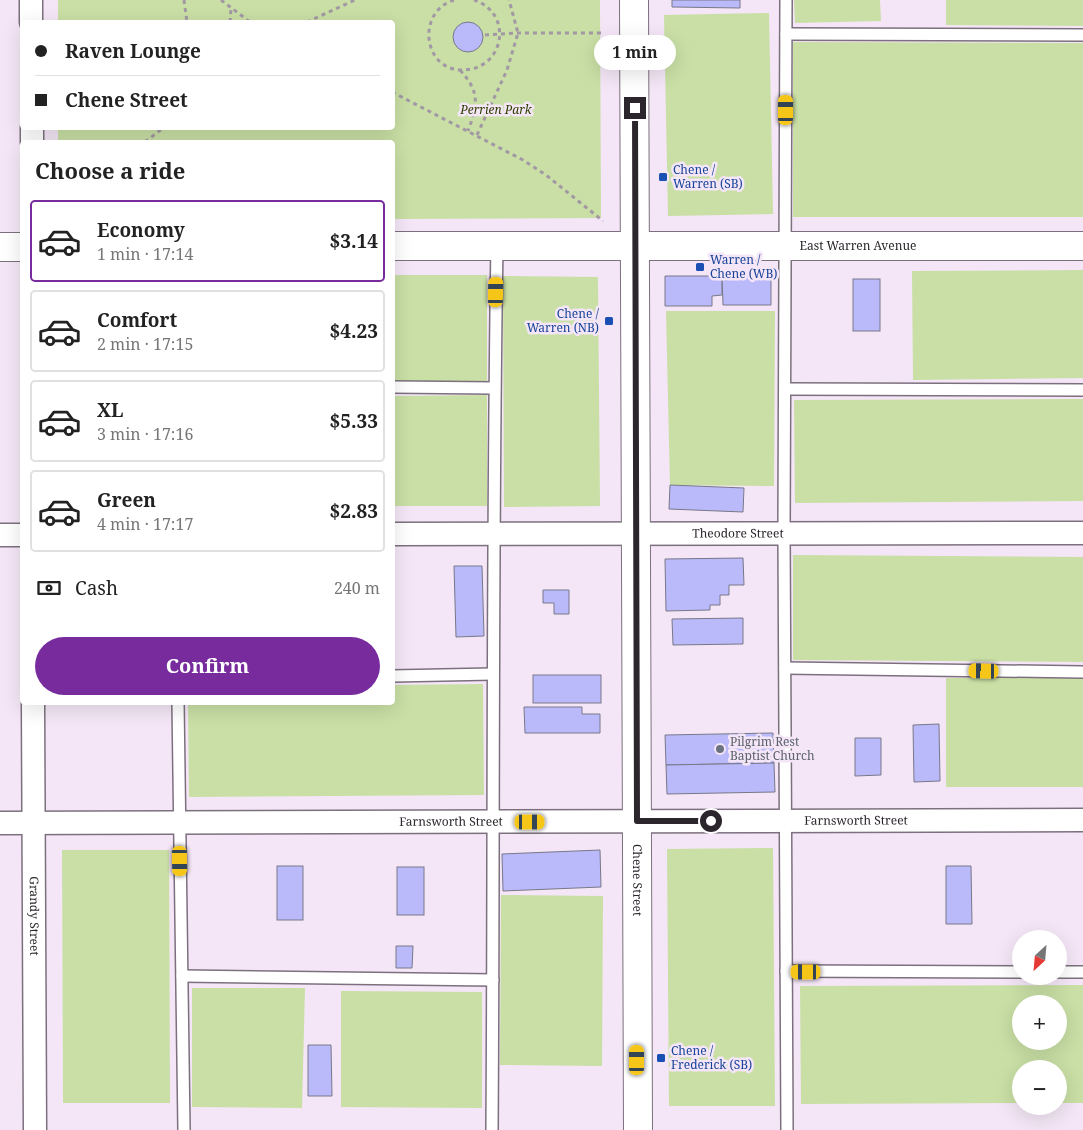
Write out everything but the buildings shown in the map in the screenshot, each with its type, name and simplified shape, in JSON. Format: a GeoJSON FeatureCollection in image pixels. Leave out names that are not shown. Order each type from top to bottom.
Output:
{"type":"FeatureCollection","features":[{"type":"Feature","properties":{"kind":"street"},"geometry":{"type":"LineString","coordinates":[[31,0],[32,20]]}},
{"type":"Feature","properties":{"kind":"street","name":"Chene Street"},"geometry":{"type":"LineString","coordinates":[[634,0],[638,1130]]}},
{"type":"Feature","properties":{"kind":"street","name":"East Warren Avenue"},"geometry":{"type":"LineString","coordinates":[[395,246],[1083,246]]}},
{"type":"Feature","properties":{"kind":"street"},"geometry":{"type":"LineString","coordinates":[[0,247],[20,247]]}},
{"type":"Feature","properties":{"kind":"street","name":"Theodore Street"},"geometry":{"type":"LineString","coordinates":[[395,534],[1083,533]]}},
{"type":"Feature","properties":{"kind":"street"},"geometry":{"type":"LineString","coordinates":[[0,535],[20,535]]}},
{"type":"Feature","properties":{"kind":"street","name":"Grandy Street"},"geometry":{"type":"LineString","coordinates":[[34,705],[35,1130]]}},
{"type":"Feature","properties":{"kind":"street","name":"Farnsworth Street"},"geometry":{"type":"LineString","coordinates":[[0,823],[1083,820]]}},
{"type":"Feature","properties":{"kind":"lane"},"geometry":{"type":"LineString","coordinates":[[786,0],[784,533],[787,1130]]}},
{"type":"Feature","properties":{"kind":"lane"},"geometry":{"type":"LineString","coordinates":[[786,34],[1083,35]]}},
{"type":"Feature","properties":{"kind":"lane"},"geometry":{"type":"LineString","coordinates":[[492,1130],[493,534],[496,245]]}},
{"type":"Feature","properties":{"kind":"lane"},"geometry":{"type":"LineString","coordinates":[[395,388],[494,388]]}},
{"type":"Feature","properties":{"kind":"lane"},"geometry":{"type":"LineString","coordinates":[[785,390],[1083,390]]}},
{"type":"Feature","properties":{"kind":"lane"},"geometry":{"type":"LineString","coordinates":[[785,668],[1083,672]]}},
{"type":"Feature","properties":{"kind":"lane"},"geometry":{"type":"LineString","coordinates":[[395,676],[493,674]]}},
{"type":"Feature","properties":{"kind":"lane"},"geometry":{"type":"LineString","coordinates":[[178,705],[184,1130]]}},
{"type":"Feature","properties":{"kind":"lane"},"geometry":{"type":"LineString","coordinates":[[786,971],[1012,972]]}},
{"type":"Feature","properties":{"kind":"lane"},"geometry":{"type":"LineString","coordinates":[[1068,972],[1083,972]]}},
{"type":"Feature","properties":{"kind":"lane"},"geometry":{"type":"LineString","coordinates":[[182,976],[493,980]]}},
{"type":"Feature","properties":{"kind":"path"},"geometry":{"type":"LineString","coordinates":[[184,0],[187,20]]}},
{"type":"Feature","properties":{"kind":"path"},"geometry":{"type":"LineString","coordinates":[[221,0],[247,20]]}},
{"type":"Feature","properties":{"kind":"path"},"geometry":{"type":"LineString","coordinates":[[311,20],[355,0]]}},
{"type":"Feature","properties":{"kind":"path"},"geometry":{"type":"LineString","coordinates":[[454,0],[439,8],[432,17],[429,28],[429,40],[432,50],[439,59],[448,66],[460,70],[472,69],[484,64],[493,56],[499,45],[498,20],[491,10],[476,0]]}},
{"type":"Feature","properties":{"kind":"path"},"geometry":{"type":"LineString","coordinates":[[477,135],[507,70],[518,33],[509,0]]}},
{"type":"Feature","properties":{"kind":"path"},"geometry":{"type":"LineString","coordinates":[[230,20],[231,8]]}},
{"type":"Feature","properties":{"kind":"path"},"geometry":{"type":"LineString","coordinates":[[485,35],[603,33]]}},
{"type":"Feature","properties":{"kind":"path"},"geometry":{"type":"LineString","coordinates":[[460,70],[469,80],[476,102],[474,116],[468,131]]}},
{"type":"Feature","properties":{"kind":"path"},"geometry":{"type":"LineString","coordinates":[[395,94],[531,165],[605,223]]}},
{"type":"Feature","properties":{"kind":"path"},"geometry":{"type":"LineString","coordinates":[[155,134],[157,130]]}},
{"type":"Feature","properties":{"kind":"path"},"geometry":{"type":"LineString","coordinates":[[148,140],[160,130]]}},
{"type":"Feature","properties":{"kind":"green space","name":"Perrien Park"},"geometry":{"type":"Polygon","coordinates":[[[58,0],[600,0],[601,218],[395,219],[395,140],[58,140],[58,130],[395,130],[395,20],[58,20],[58,0]]]}},
{"type":"Feature","properties":{"kind":"green space"},"geometry":{"type":"Polygon","coordinates":[[[794,0],[880,0],[881,21],[795,23],[794,0]]]}},
{"type":"Feature","properties":{"kind":"green space"},"geometry":{"type":"Polygon","coordinates":[[[946,0],[1083,0],[1083,26],[946,25],[946,0]]]}},
{"type":"Feature","properties":{"kind":"green space"},"geometry":{"type":"Polygon","coordinates":[[[769,13],[773,214],[668,216],[664,15],[769,13]]]}},
{"type":"Feature","properties":{"kind":"green space"},"geometry":{"type":"Polygon","coordinates":[[[793,42],[1083,43],[1083,217],[793,217],[793,42]]]}},
{"type":"Feature","properties":{"kind":"green space"},"geometry":{"type":"Polygon","coordinates":[[[1083,270],[1083,378],[913,380],[912,271],[1083,270]]]}},
{"type":"Feature","properties":{"kind":"green space"},"geometry":{"type":"Polygon","coordinates":[[[395,275],[487,275],[487,383],[395,382],[395,275]]]}},
{"type":"Feature","properties":{"kind":"green space"},"geometry":{"type":"Polygon","coordinates":[[[503,276],[598,277],[600,506],[504,507],[503,276]]]}},
{"type":"Feature","properties":{"kind":"green space"},"geometry":{"type":"Polygon","coordinates":[[[666,311],[775,311],[774,486],[670,485],[666,311]]]}},
{"type":"Feature","properties":{"kind":"green space"},"geometry":{"type":"Polygon","coordinates":[[[487,395],[487,506],[395,506],[395,396],[487,395]]]}},
{"type":"Feature","properties":{"kind":"green space"},"geometry":{"type":"Polygon","coordinates":[[[1083,399],[1083,501],[795,503],[794,400],[1083,399]]]}},
{"type":"Feature","properties":{"kind":"green space"},"geometry":{"type":"Polygon","coordinates":[[[793,555],[1083,557],[1083,662],[793,660],[793,555]]]}},
{"type":"Feature","properties":{"kind":"green space"},"geometry":{"type":"Polygon","coordinates":[[[946,678],[1083,678],[1083,787],[946,787],[946,678]]]}},
{"type":"Feature","properties":{"kind":"green space"},"geometry":{"type":"Polygon","coordinates":[[[483,684],[484,795],[189,797],[188,705],[395,705],[395,685],[483,684]]]}},
{"type":"Feature","properties":{"kind":"green space"},"geometry":{"type":"Polygon","coordinates":[[[773,848],[775,1106],[669,1106],[667,849],[773,848]]]}},
{"type":"Feature","properties":{"kind":"green space"},"geometry":{"type":"Polygon","coordinates":[[[62,850],[169,850],[170,1103],[63,1103],[62,850]]]}},
{"type":"Feature","properties":{"kind":"green space"},"geometry":{"type":"Polygon","coordinates":[[[501,895],[603,896],[602,1066],[500,1065],[501,895]]]}},
{"type":"Feature","properties":{"kind":"green space"},"geometry":{"type":"Polygon","coordinates":[[[1083,985],[1083,1103],[1067,1103],[1067,1060],[1012,1060],[1012,1103],[801,1104],[800,986],[1083,985]]]}},
{"type":"Feature","properties":{"kind":"green space"},"geometry":{"type":"Polygon","coordinates":[[[192,988],[305,988],[302,1108],[192,1107],[192,988]]]}},
{"type":"Feature","properties":{"kind":"green space"},"geometry":{"type":"Polygon","coordinates":[[[341,991],[482,992],[482,1108],[341,1107],[341,991]]]}},
{"type":"Feature","properties":{"kind":"place","name":"Chene / Warren (SB)"},"geometry":{"type":"Point","coordinates":[663,177]}},
{"type":"Feature","properties":{"kind":"place","name":"Warren / Chene (WB)"},"geometry":{"type":"Point","coordinates":[700,267]}},
{"type":"Feature","properties":{"kind":"place","name":"Chene / Warren (NB)"},"geometry":{"type":"Point","coordinates":[609,321]}},
{"type":"Feature","properties":{"kind":"place","name":"Pilgrim Rest Baptist Church"},"geometry":{"type":"Point","coordinates":[720,749]}},
{"type":"Feature","properties":{"kind":"place","name":"Chene / Frederick (SB)"},"geometry":{"type":"Point","coordinates":[661,1058]}},
{"type":"Feature","properties":{"kind":"route"},"geometry":{"type":"LineString","coordinates":[[635,108],[637,821],[711,821]]}}]}
